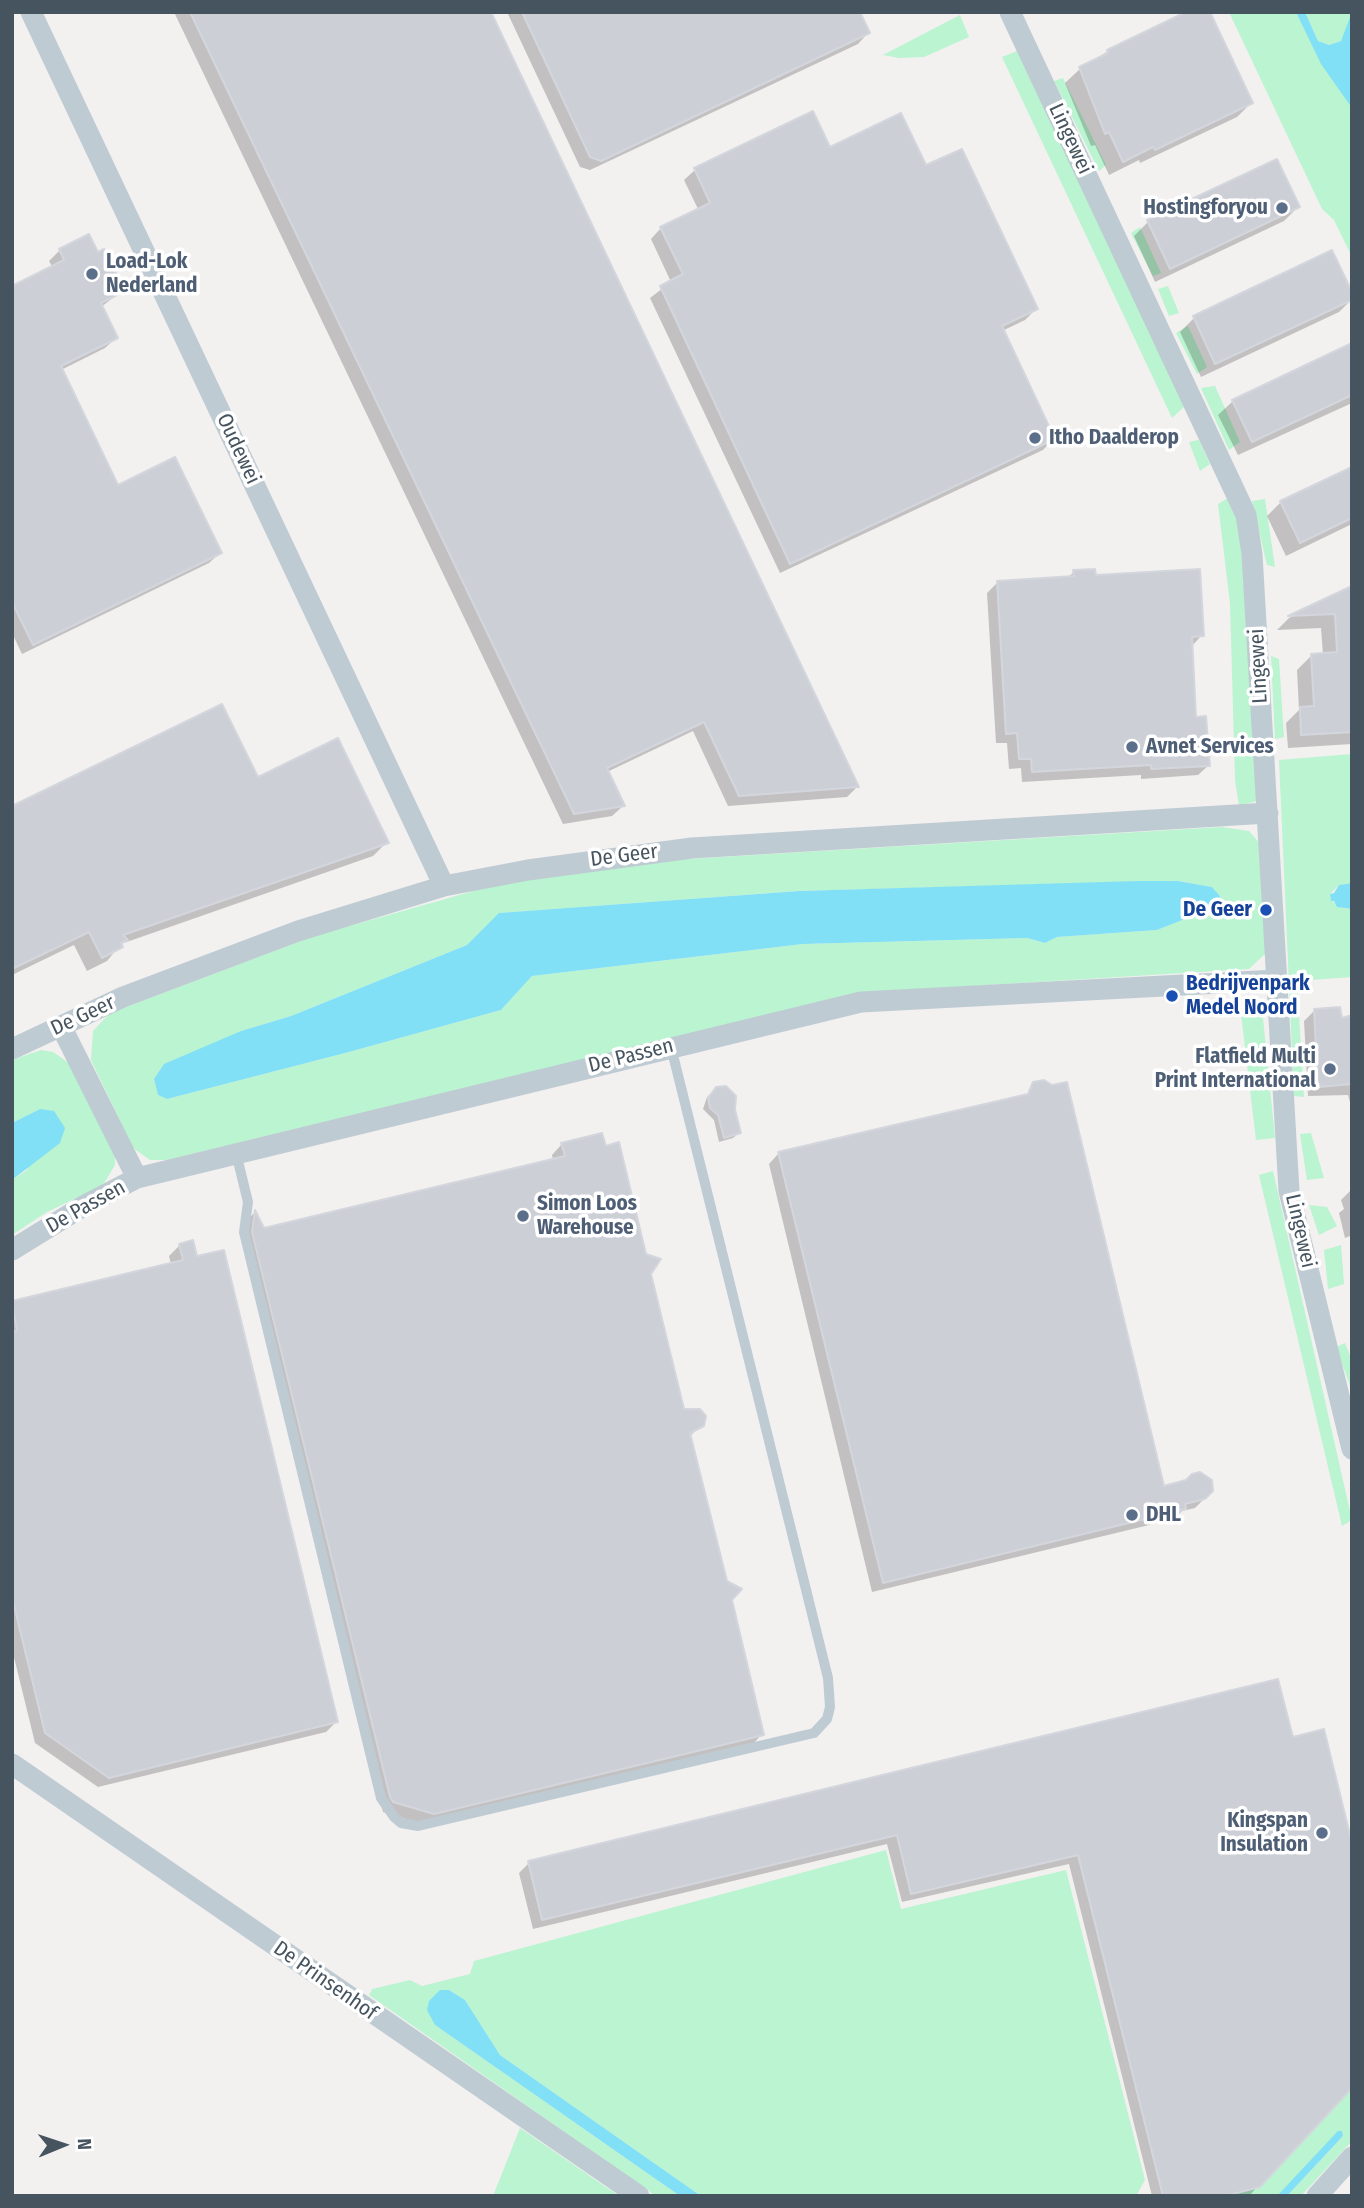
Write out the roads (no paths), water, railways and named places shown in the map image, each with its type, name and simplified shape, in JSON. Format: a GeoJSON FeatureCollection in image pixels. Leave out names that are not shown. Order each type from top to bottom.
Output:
{"type":"FeatureCollection","features":[{"type":"Feature","properties":{"kind":"street","name":"Oudewei"},"geometry":{"type":"LineString","coordinates":[[31,12],[444,886]]}},
{"type":"Feature","properties":{"kind":"street","name":"Lingewei"},"geometry":{"type":"LineString","coordinates":[[1010,12],[1246,515],[1252,554],[1289,1191],[1352,1449]]}},
{"type":"Feature","properties":{"kind":"street","name":"De Geer"},"geometry":{"type":"LineString","coordinates":[[12,1049],[123,998],[298,931],[444,886],[541,868],[692,848],[1268,813]]}},
{"type":"Feature","properties":{"kind":"street","name":"De Passen"},"geometry":{"type":"LineString","coordinates":[[12,1250],[85,1205],[137,1178],[861,1002],[1277,980]]}},
{"type":"Feature","properties":{"kind":"street"},"geometry":{"type":"LineString","coordinates":[[61,1026],[137,1178]]}},
{"type":"Feature","properties":{"kind":"street","name":"De Prinsenhof"},"geometry":{"type":"LineString","coordinates":[[12,1764],[639,2196]]}},
{"type":"Feature","properties":{"kind":"street"},"geometry":{"type":"LineString","coordinates":[[1317,2196],[1352,2157]]}},
{"type":"Feature","properties":{"kind":"lane"},"geometry":{"type":"LineString","coordinates":[[236,1152],[248,1202],[244,1221],[247,1245],[381,1798],[394,1817],[401,1823],[418,1826],[814,1733],[827,1719],[830,1695],[828,1678],[671,1047]]}},
{"type":"Feature","properties":{"kind":"water"},"geometry":{"type":"Polygon","coordinates":[[[1296,12],[1305,12],[1318,41],[1329,45],[1341,41],[1352,12],[1352,108],[1321,64],[1296,12]]]}},
{"type":"Feature","properties":{"kind":"water"},"geometry":{"type":"Polygon","coordinates":[[[1178,881],[1212,887],[1220,896],[1218,913],[1195,915],[1157,930],[1057,937],[1045,943],[1027,938],[803,944],[532,976],[501,1010],[349,1052],[167,1099],[158,1095],[154,1079],[164,1064],[241,1031],[291,1016],[467,945],[499,913],[799,891],[1178,881]]]}},
{"type":"Feature","properties":{"kind":"water"},"geometry":{"type":"Polygon","coordinates":[[[1352,883],[1352,909],[1337,907],[1334,901],[1331,901],[1330,894],[1334,893],[1339,885],[1352,883]]]}},
{"type":"Feature","properties":{"kind":"water"},"geometry":{"type":"Polygon","coordinates":[[[40,1109],[54,1111],[65,1128],[60,1143],[12,1180],[12,1123],[40,1109]]]}},
{"type":"Feature","properties":{"kind":"water"},"geometry":{"type":"Polygon","coordinates":[[[440,1990],[449,1990],[465,2000],[500,2055],[701,2196],[680,2196],[435,2025],[427,2010],[429,2001],[440,1990]]]}},
{"type":"Feature","properties":{"kind":"water"},"geometry":{"type":"Polygon","coordinates":[[[1338,2131],[1342,2131],[1343,2136],[1287,2196],[1277,2196],[1338,2131]]]}},
{"type":"Feature","properties":{"kind":"place","name":"Hostingforyou"},"geometry":{"type":"Point","coordinates":[1282,208]}},
{"type":"Feature","properties":{"kind":"place","name":"Load-Lok Nederland"},"geometry":{"type":"Point","coordinates":[92,274]}},
{"type":"Feature","properties":{"kind":"place","name":"Itho Daalderop"},"geometry":{"type":"Point","coordinates":[1035,438]}},
{"type":"Feature","properties":{"kind":"place","name":"Avnet Services"},"geometry":{"type":"Point","coordinates":[1132,747]}},
{"type":"Feature","properties":{"kind":"place","name":"De Geer"},"geometry":{"type":"Point","coordinates":[1266,910]}},
{"type":"Feature","properties":{"kind":"place","name":"Bedrijvenpark Medel Noord"},"geometry":{"type":"Point","coordinates":[1172,996]}},
{"type":"Feature","properties":{"kind":"place","name":"Flatfield Multi Print International"},"geometry":{"type":"Point","coordinates":[1330,1069]}},
{"type":"Feature","properties":{"kind":"place","name":"Simon Loos Warehouse"},"geometry":{"type":"Point","coordinates":[523,1216]}},
{"type":"Feature","properties":{"kind":"place","name":"DHL"},"geometry":{"type":"Point","coordinates":[1132,1515]}},
{"type":"Feature","properties":{"kind":"place","name":"Kingspan Insulation"},"geometry":{"type":"Point","coordinates":[1322,1833]}}]}
